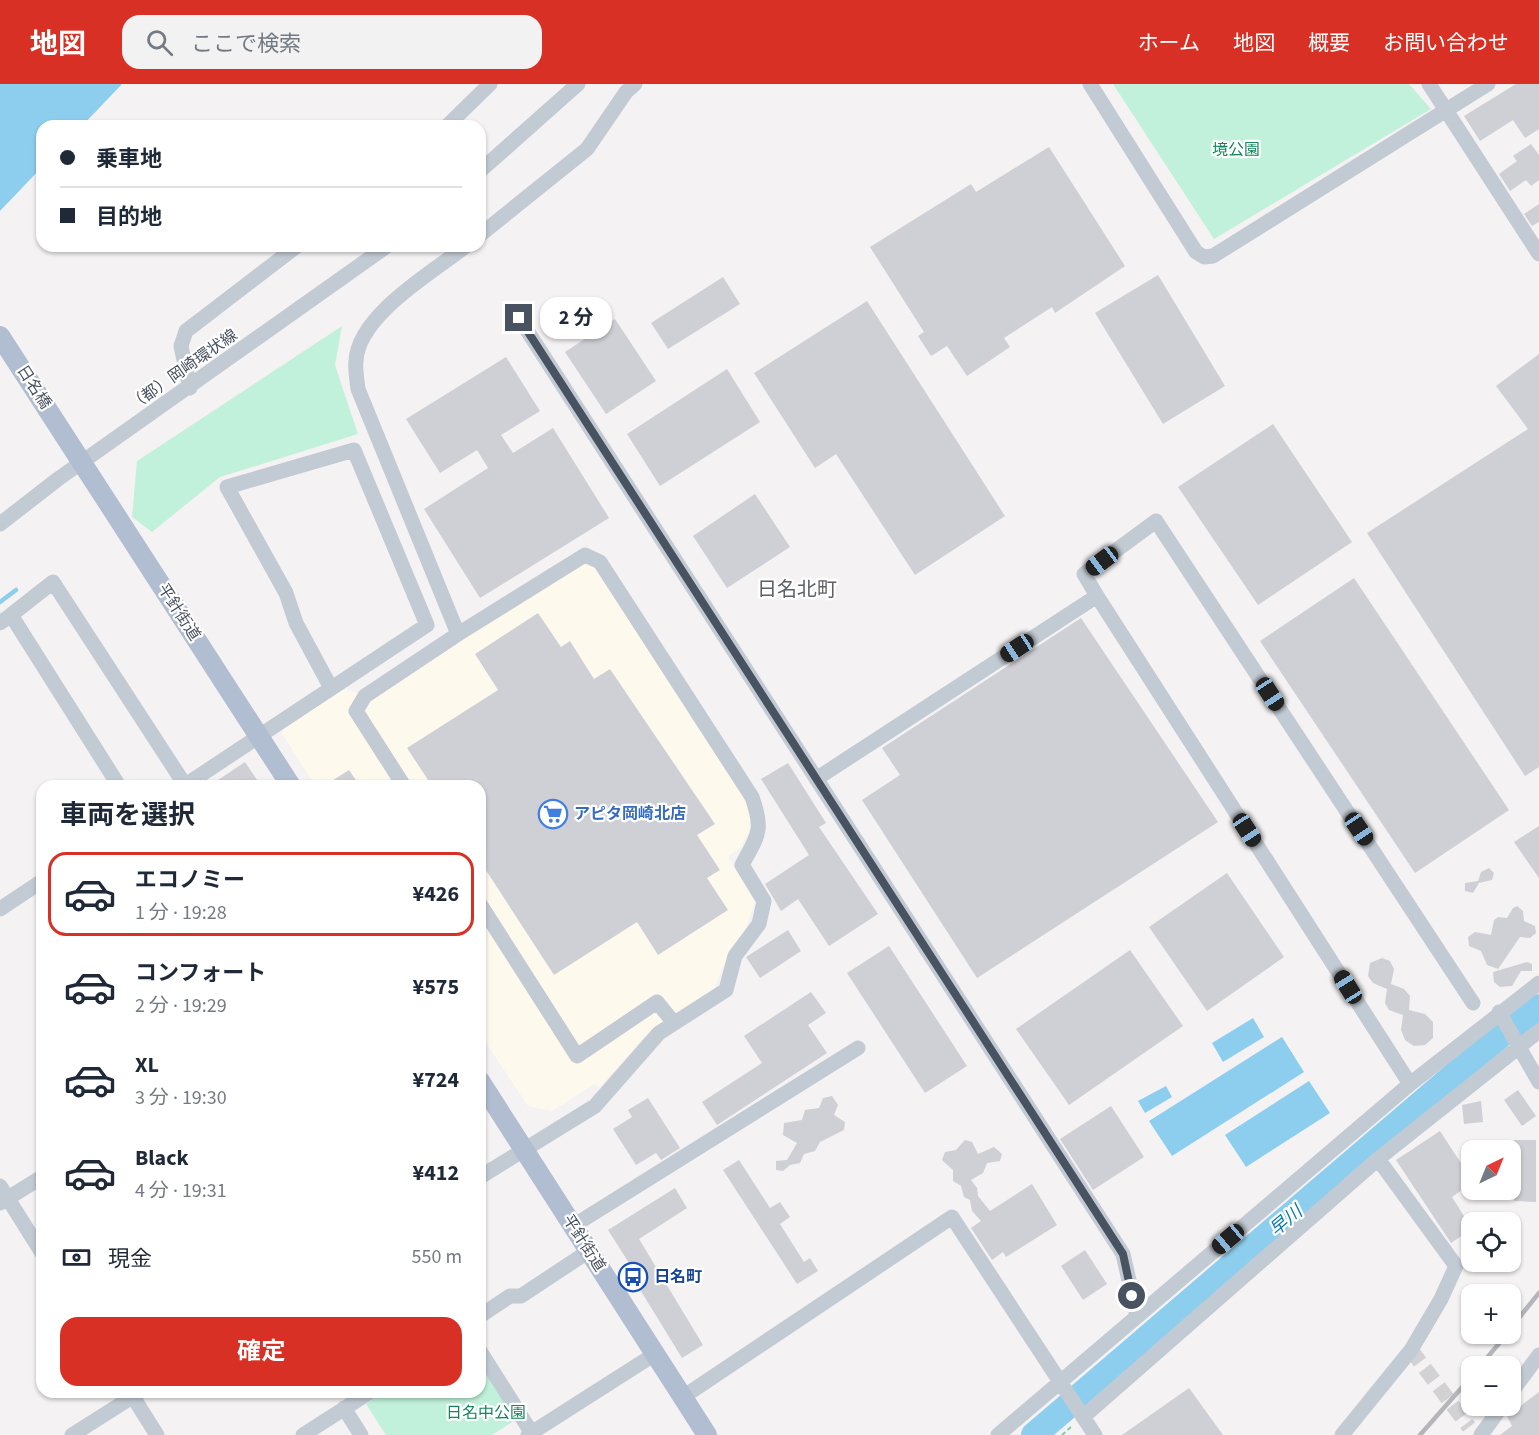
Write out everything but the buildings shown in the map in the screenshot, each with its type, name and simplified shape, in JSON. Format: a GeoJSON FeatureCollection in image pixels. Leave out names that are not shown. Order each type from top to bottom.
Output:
{"type":"FeatureCollection","features":[{"type":"Feature","properties":{"kind":"main road","name":"日名橋"},"geometry":{"type":"LineString","coordinates":[[0,336],[67,438]]}},
{"type":"Feature","properties":{"kind":"main road","name":"平針街道"},"geometry":{"type":"LineString","coordinates":[[67,438],[287,780]]}},
{"type":"Feature","properties":{"kind":"main road","name":"平針街道"},"geometry":{"type":"LineString","coordinates":[[486,1090],[707,1435]]}},
{"type":"Feature","properties":{"kind":"street"},"geometry":{"type":"LineString","coordinates":[[453,120],[490,84]]}},
{"type":"Feature","properties":{"kind":"street"},"geometry":{"type":"LineString","coordinates":[[486,166],[578,84]]}},
{"type":"Feature","properties":{"kind":"street"},"geometry":{"type":"LineString","coordinates":[[486,231],[587,149],[626,92],[635,84]]}},
{"type":"Feature","properties":{"kind":"street"},"geometry":{"type":"LineString","coordinates":[[1090,84],[1196,252],[1204,257],[1213,256],[1488,84]]}},
{"type":"Feature","properties":{"kind":"street"},"geometry":{"type":"LineString","coordinates":[[1430,84],[1539,254]]}},
{"type":"Feature","properties":{"kind":"street"},"geometry":{"type":"LineString","coordinates":[[190,388],[180,346],[186,331],[289,252]]}},
{"type":"Feature","properties":{"kind":"street","name":"（都）岡崎環状線"},"geometry":{"type":"LineString","coordinates":[[0,524],[83,462],[379,252]]}},
{"type":"Feature","properties":{"kind":"street"},"geometry":{"type":"LineString","coordinates":[[458,252],[381,312],[364,334],[356,360],[358,389],[458,634]]}},
{"type":"Feature","properties":{"kind":"street"},"geometry":{"type":"LineString","coordinates":[[519,318],[1123,1254],[1137,1316]]}},
{"type":"Feature","properties":{"kind":"street"},"geometry":{"type":"LineString","coordinates":[[194,780],[427,625],[354,450],[227,487],[286,593],[296,623],[332,688]]}},
{"type":"Feature","properties":{"kind":"street"},"geometry":{"type":"LineString","coordinates":[[1410,1084],[1084,574],[1156,521],[1473,1003]]}},
{"type":"Feature","properties":{"kind":"street"},"geometry":{"type":"LineString","coordinates":[[400,780],[356,711],[365,696],[458,634],[585,555],[600,562],[752,797],[760,819],[758,834],[742,865],[764,901],[759,924],[735,956],[726,990],[659,1033],[595,1106],[486,1174]]}},
{"type":"Feature","properties":{"kind":"street"},"geometry":{"type":"LineString","coordinates":[[114,780],[5,619],[53,582],[181,780]]}},
{"type":"Feature","properties":{"kind":"street"},"geometry":{"type":"LineString","coordinates":[[816,779],[1097,596]]}},
{"type":"Feature","properties":{"kind":"street"},"geometry":{"type":"LineString","coordinates":[[0,909],[36,885]]}},
{"type":"Feature","properties":{"kind":"street"},"geometry":{"type":"LineString","coordinates":[[486,917],[577,1056],[657,1002],[674,1023]]}},
{"type":"Feature","properties":{"kind":"street"},"geometry":{"type":"LineString","coordinates":[[998,1435],[1410,1084],[1499,1012],[1539,983]]}},
{"type":"Feature","properties":{"kind":"street"},"geometry":{"type":"LineString","coordinates":[[1499,1012],[1539,1082]]}},
{"type":"Feature","properties":{"kind":"street"},"geometry":{"type":"LineString","coordinates":[[1083,1417],[1378,1159],[1539,1031]]}},
{"type":"Feature","properties":{"kind":"street"},"geometry":{"type":"LineString","coordinates":[[573,1226],[858,1048]]}},
{"type":"Feature","properties":{"kind":"street"},"geometry":{"type":"LineString","coordinates":[[1342,1435],[1411,1350],[1441,1299],[1456,1266],[1378,1159]]}},
{"type":"Feature","properties":{"kind":"street"},"geometry":{"type":"LineString","coordinates":[[36,1180],[3,1196],[36,1244]]}},
{"type":"Feature","properties":{"kind":"street"},"geometry":{"type":"LineString","coordinates":[[683,1397],[952,1217],[1095,1435]]}},
{"type":"Feature","properties":{"kind":"street"},"geometry":{"type":"LineString","coordinates":[[486,1312],[510,1296],[521,1296],[590,1251]]}},
{"type":"Feature","properties":{"kind":"street"},"geometry":{"type":"LineString","coordinates":[[486,1361],[531,1434],[655,1354]]}},
{"type":"Feature","properties":{"kind":"street"},"geometry":{"type":"LineString","coordinates":[[1521,1379],[1539,1355]]}},
{"type":"Feature","properties":{"kind":"street"},"geometry":{"type":"LineString","coordinates":[[72,1435],[128,1398]]}},
{"type":"Feature","properties":{"kind":"street"},"geometry":{"type":"LineString","coordinates":[[136,1398],[157,1435]]}},
{"type":"Feature","properties":{"kind":"street"},"geometry":{"type":"LineString","coordinates":[[303,1435],[360,1398]]}},
{"type":"Feature","properties":{"kind":"street"},"geometry":{"type":"LineString","coordinates":[[344,1408],[361,1435]]}},
{"type":"Feature","properties":{"kind":"street"},"geometry":{"type":"LineString","coordinates":[[1475,1432],[1492,1416]]}},
{"type":"Feature","properties":{"kind":"shaded area"},"geometry":{"type":"Polygon","coordinates":[[[582,563],[592,563],[746,801],[751,822],[749,832],[741,847],[728,857],[755,902],[744,933],[729,953],[713,991],[644,1037],[599,1088],[594,1084],[552,1111],[528,1106],[486,1043],[486,780],[311,780],[282,733],[283,726],[345,689],[372,699],[582,563]]]}},
{"type":"Feature","properties":{"kind":"green space","name":"境公園"},"geometry":{"type":"Polygon","coordinates":[[[1113,84],[1409,84],[1431,109],[1214,239],[1113,84]]]}},
{"type":"Feature","properties":{"kind":"green space"},"geometry":{"type":"Polygon","coordinates":[[[342,326],[335,365],[358,434],[220,477],[152,532],[132,517],[137,461],[342,326]]]}},
{"type":"Feature","properties":{"kind":"green space","name":"日名中公園"},"geometry":{"type":"Polygon","coordinates":[[[486,1370],[517,1419],[492,1435],[386,1435],[366,1404],[376,1398],[486,1398],[486,1370]]]}},
{"type":"Feature","properties":{"kind":"water"},"geometry":{"type":"Polygon","coordinates":[[[0,84],[122,84],[88,120],[36,120],[36,173],[0,211],[0,84]]]}},
{"type":"Feature","properties":{"kind":"water"},"geometry":{"type":"Polygon","coordinates":[[[1253,1018],[1264,1037],[1223,1062],[1212,1043],[1253,1018]]]}},
{"type":"Feature","properties":{"kind":"water"},"geometry":{"type":"Polygon","coordinates":[[[1282,1037],[1304,1072],[1172,1156],[1149,1121],[1282,1037]]]}},
{"type":"Feature","properties":{"kind":"water"},"geometry":{"type":"Polygon","coordinates":[[[1309,1081],[1330,1113],[1246,1167],[1225,1135],[1309,1081]]]}},
{"type":"Feature","properties":{"kind":"water"},"geometry":{"type":"Polygon","coordinates":[[[1166,1086],[1172,1097],[1145,1113],[1138,1101],[1166,1086]]]}},
{"type":"Feature","properties":{"kind":"waterway"},"geometry":{"type":"LineString","coordinates":[[0,602],[16,590]]}},
{"type":"Feature","properties":{"kind":"waterway","name":"早川"},"geometry":{"type":"LineString","coordinates":[[1034,1435],[1501,1035],[1539,1007]]}},
{"type":"Feature","properties":{"kind":"tunnel"},"geometry":{"type":"LineString","coordinates":[[1411,1350],[1469,1427]]}},
{"type":"Feature","properties":{"kind":"railway"},"geometry":{"type":"LineString","coordinates":[[1521,1315],[1539,1293]]}},
{"type":"Feature","properties":{"kind":"railway"},"geometry":{"type":"LineString","coordinates":[[1488,1356],[1499,1344]]}},
{"type":"Feature","properties":{"kind":"railway"},"geometry":{"type":"LineString","coordinates":[[1420,1435],[1461,1388]]}},
{"type":"Feature","properties":{"kind":"place","name":"アピタ岡崎北店"},"geometry":{"type":"Point","coordinates":[553,814]}},
{"type":"Feature","properties":{"kind":"place","name":"日名町"},"geometry":{"type":"Point","coordinates":[633,1277]}},
{"type":"Feature","properties":{"kind":"district","name":"日名北町"},"geometry":{"type":"Point","coordinates":[797,590]}},
{"type":"Feature","properties":{"kind":"route"},"geometry":{"type":"LineString","coordinates":[[519,318],[1123,1254],[1132,1296]]}}]}
